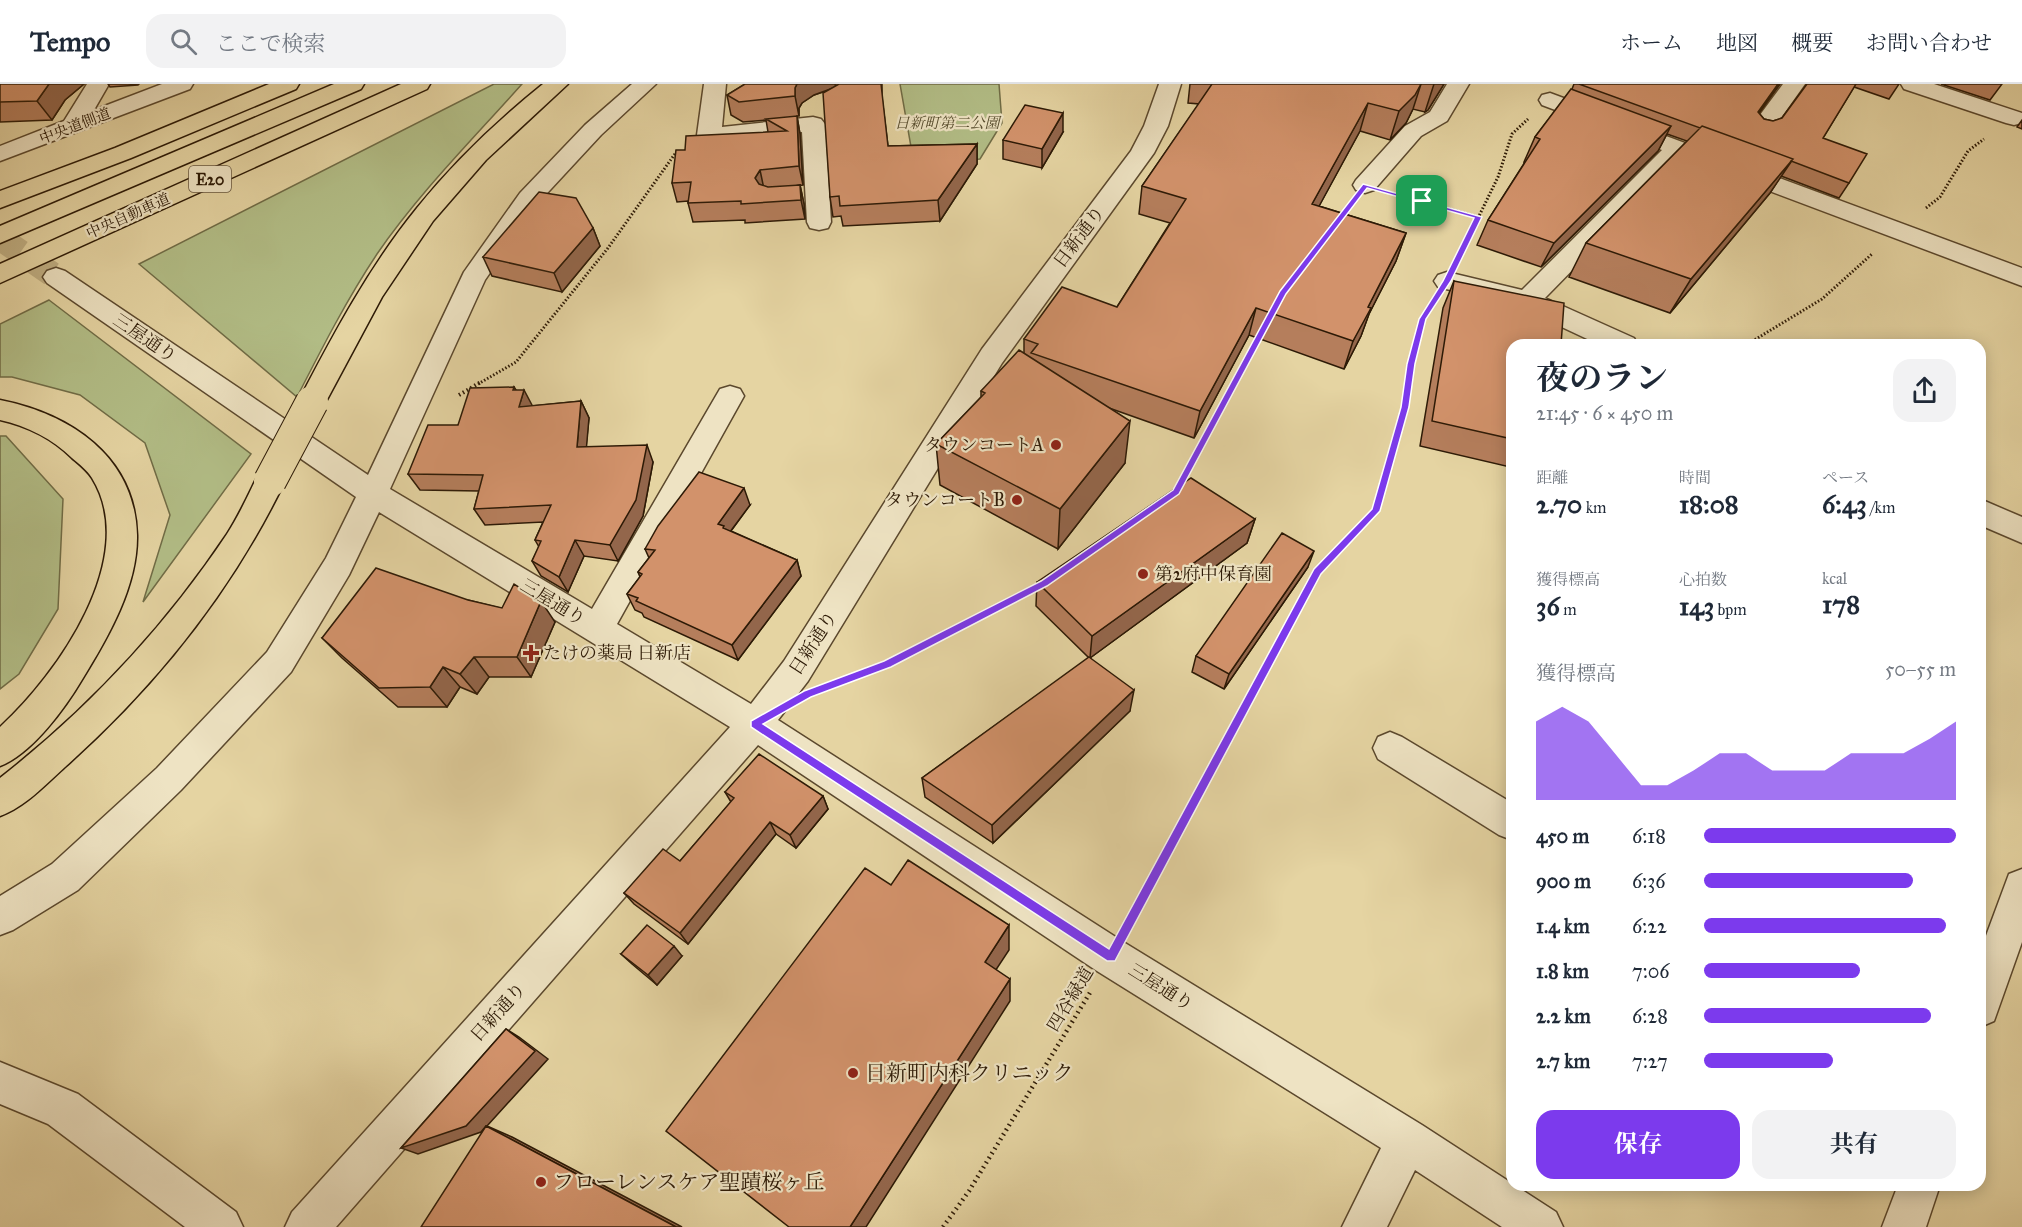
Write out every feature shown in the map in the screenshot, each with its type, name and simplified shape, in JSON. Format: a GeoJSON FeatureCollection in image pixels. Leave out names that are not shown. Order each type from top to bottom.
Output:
{"type":"FeatureCollection","features":[{"type":"Feature","properties":{"kind":"highway"},"geometry":{"type":"LineString","coordinates":[[0,200],[123,153],[288,84]]}},
{"type":"Feature","properties":{"kind":"highway","name":"中央自動車道"},"geometry":{"type":"LineString","coordinates":[[0,235],[352,84]]}},
{"type":"Feature","properties":{"kind":"highway","name":"中央自動車道"},"geometry":{"type":"LineString","coordinates":[[0,274],[419,84]]}},
{"type":"Feature","properties":{"kind":"highway"},"geometry":{"type":"LineString","coordinates":[[0,800],[49,762],[114,700],[165,642],[239,540],[352,323],[390,262],[429,208],[504,129],[557,84]]}},
{"type":"Feature","properties":{"kind":"highway"},"geometry":{"type":"LineString","coordinates":[[0,410],[21,414],[48,426],[87,451],[104,467],[115,488],[123,516],[122,546],[112,594],[84,648],[45,705],[0,750]]}},
{"type":"Feature","properties":{"kind":"street"},"geometry":{"type":"LineString","coordinates":[[73,126],[98,84]]}},
{"type":"Feature","properties":{"kind":"street","name":"中央道側道"},"geometry":{"type":"LineString","coordinates":[[0,153],[183,84]]}},
{"type":"Feature","properties":{"kind":"street"},"geometry":{"type":"LineString","coordinates":[[0,917],[65,877],[169,779],[279,662],[338,566],[413,412],[473,278],[529,198],[593,130],[645,84]]}},
{"type":"Feature","properties":{"kind":"street"},"geometry":{"type":"LineString","coordinates":[[715,84],[710,135],[817,114],[806,194],[819,222]]}},
{"type":"Feature","properties":{"kind":"street","name":"日新通り"},"geometry":{"type":"LineString","coordinates":[[307,1227],[755,724],[796,672],[992,356],[1142,153],[1156,126],[1170,84]]}},
{"type":"Feature","properties":{"kind":"street"},"geometry":{"type":"LineString","coordinates":[[1365,185],[1413,131],[1439,116],[1458,84]]}},
{"type":"Feature","properties":{"kind":"street"},"geometry":{"type":"LineString","coordinates":[[1763,127],[1794,84]]}},
{"type":"Feature","properties":{"kind":"street"},"geometry":{"type":"LineString","coordinates":[[1912,84],[2013,127]]}},
{"type":"Feature","properties":{"kind":"street"},"geometry":{"type":"LineString","coordinates":[[1550,100],[2022,277]]}},
{"type":"Feature","properties":{"kind":"street"},"geometry":{"type":"LineString","coordinates":[[1527,300],[1678,148]]}},
{"type":"Feature","properties":{"kind":"street","name":"三屋通り"},"geometry":{"type":"LineString","coordinates":[[56,277],[374,494],[755,724],[1111,957],[1407,1140],[1541,1227]]}},
{"type":"Feature","properties":{"kind":"street"},"geometry":{"type":"LineString","coordinates":[[1447,281],[1527,300],[1611,339]]}},
{"type":"Feature","properties":{"kind":"street"},"geometry":{"type":"LineString","coordinates":[[598,629],[730,396]]}},
{"type":"Feature","properties":{"kind":"street"},"geometry":{"type":"LineString","coordinates":[[1986,514],[2022,531]]}},
{"type":"Feature","properties":{"kind":"street"},"geometry":{"type":"LineString","coordinates":[[1390,748],[1506,819]]}},
{"type":"Feature","properties":{"kind":"street"},"geometry":{"type":"LineString","coordinates":[[1986,969],[1989,950],[2022,887]]}},
{"type":"Feature","properties":{"kind":"street"},"geometry":{"type":"LineString","coordinates":[[0,1083],[63,1109],[221,1227]]}},
{"type":"Feature","properties":{"kind":"street"},"geometry":{"type":"LineString","coordinates":[[1364,1227],[1407,1140]]}},
{"type":"Feature","properties":{"kind":"street"},"geometry":{"type":"LineString","coordinates":[[1904,1227],[1917,1191]]}},
{"type":"Feature","properties":{"kind":"path","name":"四谷緑道"},"geometry":{"type":"LineString","coordinates":[[943,1227],[969,1191],[1111,957],[1317,571],[1376,511],[1403,417],[1411,364],[1422,319],[1447,281],[1498,177],[1512,134],[1550,100]]}},
{"type":"Feature","properties":{"kind":"path"},"geometry":{"type":"LineString","coordinates":[[413,412],[463,393],[516,362],[608,248],[676,153],[679,143]]}},
{"type":"Feature","properties":{"kind":"path"},"geometry":{"type":"LineString","coordinates":[[1365,185],[1478,217]]}},
{"type":"Feature","properties":{"kind":"path"},"geometry":{"type":"LineString","coordinates":[[1176,492],[1266,324]]}},
{"type":"Feature","properties":{"kind":"path"},"geometry":{"type":"LineString","coordinates":[[828,686],[888,664],[1044,584]]}},
{"type":"Feature","properties":{"kind":"green space"},"geometry":{"type":"Polygon","coordinates":[[[494,84],[522,84],[428,188],[393,231],[345,306],[297,397],[139,264],[494,84]]]}},
{"type":"Feature","properties":{"kind":"green space","name":"日新町第二公園"},"geometry":{"type":"Polygon","coordinates":[[[900,84],[999,84],[1002,123],[980,159],[914,164],[900,84]]]}},
{"type":"Feature","properties":{"kind":"green space"},"geometry":{"type":"Polygon","coordinates":[[[49,300],[251,454],[143,602],[170,515],[145,443],[80,395],[12,377],[0,377],[0,324],[49,300]]]}},
{"type":"Feature","properties":{"kind":"green space"},"geometry":{"type":"Polygon","coordinates":[[[0,436],[6,436],[63,499],[58,609],[19,674],[0,689],[0,436]]]}},
{"type":"Feature","properties":{"kind":"building"},"geometry":{"type":"Polygon","coordinates":[[[0,84],[49,84],[37,101],[0,102],[0,84]]]}},
{"type":"Feature","properties":{"kind":"building"},"geometry":{"type":"Polygon","coordinates":[[[745,84],[797,84],[795,96],[739,102],[727,95],[745,84]]]}},
{"type":"Feature","properties":{"kind":"building"},"geometry":{"type":"Polygon","coordinates":[[[839,84],[881,84],[888,146],[977,144],[938,200],[840,206],[839,196],[830,197],[823,93],[839,84]]]}},
{"type":"Feature","properties":{"kind":"building"},"geometry":{"type":"Polygon","coordinates":[[[1212,84],[1421,84],[1415,95],[1399,111],[1368,103],[1312,204],[1406,233],[1353,341],[1256,308],[1200,411],[1031,353],[1038,344],[1024,339],[1062,287],[1117,307],[1186,199],[1142,186],[1212,84]]]}},
{"type":"Feature","properties":{"kind":"building"},"geometry":{"type":"Polygon","coordinates":[[[1579,84],[1778,84],[1758,112],[1764,119],[1773,121],[1782,118],[1807,84],[1856,84],[1823,138],[1867,154],[1849,183],[1791,161],[1793,159],[1579,84]]]}},
{"type":"Feature","properties":{"kind":"building"},"geometry":{"type":"Polygon","coordinates":[[[1571,89],[1671,126],[1554,243],[1488,220],[1540,139],[1535,137],[1571,89]]]}},
{"type":"Feature","properties":{"kind":"building"},"geometry":{"type":"Polygon","coordinates":[[[1025,105],[1063,113],[1042,149],[1003,140],[1025,105]]]}},
{"type":"Feature","properties":{"kind":"building"},"geometry":{"type":"Polygon","coordinates":[[[797,116],[799,166],[760,170],[755,178],[759,184],[768,187],[800,185],[801,200],[741,204],[741,201],[688,203],[691,182],[672,183],[676,150],[685,150],[686,136],[787,131],[766,119],[797,116]]]}},
{"type":"Feature","properties":{"kind":"building"},"geometry":{"type":"Polygon","coordinates":[[[1702,126],[1793,159],[1691,279],[1586,243],[1702,126]]]}},
{"type":"Feature","properties":{"kind":"building"},"geometry":{"type":"Polygon","coordinates":[[[539,192],[576,198],[593,228],[554,273],[483,257],[539,192]]]}},
{"type":"Feature","properties":{"kind":"building"},"geometry":{"type":"Polygon","coordinates":[[[1454,281],[1564,303],[1561,339],[1506,339],[1506,438],[1432,421],[1454,281]]]}},
{"type":"Feature","properties":{"kind":"building"},"geometry":{"type":"Polygon","coordinates":[[[1019,350],[1130,421],[1060,509],[936,444],[985,393],[981,391],[1019,350]]]}},
{"type":"Feature","properties":{"kind":"building"},"geometry":{"type":"Polygon","coordinates":[[[514,387],[513,390],[524,390],[519,407],[581,401],[577,447],[647,445],[636,500],[610,545],[575,540],[559,577],[532,561],[541,541],[535,540],[551,505],[474,509],[483,475],[408,474],[428,425],[458,425],[470,388],[514,387]]]}},
{"type":"Feature","properties":{"kind":"building"},"geometry":{"type":"Polygon","coordinates":[[[699,472],[744,488],[718,524],[797,560],[732,645],[636,601],[638,598],[627,594],[642,574],[638,572],[655,550],[645,549],[658,526],[699,472]]]}},
{"type":"Feature","properties":{"kind":"building","name":"第2府中保育園"},"geometry":{"type":"Polygon","coordinates":[[[1191,478],[1255,519],[1092,636],[1037,582],[1191,478]]]}},
{"type":"Feature","properties":{"kind":"building"},"geometry":{"type":"Polygon","coordinates":[[[1282,533],[1314,551],[1229,674],[1196,656],[1282,533]]]}},
{"type":"Feature","properties":{"kind":"building"},"geometry":{"type":"Polygon","coordinates":[[[376,568],[468,600],[502,608],[514,584],[541,601],[517,657],[474,657],[460,674],[443,667],[430,687],[379,688],[322,638],[376,568]]]}},
{"type":"Feature","properties":{"kind":"building"},"geometry":{"type":"Polygon","coordinates":[[[1089,657],[1134,690],[992,825],[922,778],[1089,657]]]}},
{"type":"Feature","properties":{"kind":"building"},"geometry":{"type":"Polygon","coordinates":[[[759,754],[823,796],[790,835],[770,822],[680,933],[624,893],[663,849],[680,861],[734,798],[725,792],[759,754]]]}},
{"type":"Feature","properties":{"kind":"building","name":"日新町内科クリニック"},"geometry":{"type":"Polygon","coordinates":[[[908,860],[1009,925],[985,962],[1010,979],[850,1227],[789,1227],[666,1131],[865,868],[891,885],[908,860]]]}},
{"type":"Feature","properties":{"kind":"building"},"geometry":{"type":"Polygon","coordinates":[[[647,925],[674,946],[648,975],[621,954],[647,925]]]}},
{"type":"Feature","properties":{"kind":"building"},"geometry":{"type":"Polygon","coordinates":[[[506,1029],[535,1051],[466,1126],[401,1148],[506,1029]]]}},
{"type":"Feature","properties":{"kind":"building","name":"フローレンスケア聖蹟桜ヶ丘"},"geometry":{"type":"Polygon","coordinates":[[[486,1126],[676,1227],[421,1227],[486,1126]]]}},
{"type":"Feature","properties":{"kind":"tunnel"},"geometry":{"type":"LineString","coordinates":[[0,238],[56,277]]}},
{"type":"Feature","properties":{"kind":"place","name":"タウンコートA"},"geometry":{"type":"Point","coordinates":[1056,445]}},
{"type":"Feature","properties":{"kind":"place","name":"タウンコートB"},"geometry":{"type":"Point","coordinates":[1017,500]}},
{"type":"Feature","properties":{"kind":"place","name":"第2府中保育園"},"geometry":{"type":"Point","coordinates":[1143,574]}},
{"type":"Feature","properties":{"kind":"place","name":"たけの薬局 日新店"},"geometry":{"type":"Point","coordinates":[531,653]}},
{"type":"Feature","properties":{"kind":"place","name":"日新町内科クリニック"},"geometry":{"type":"Point","coordinates":[853,1073]}},
{"type":"Feature","properties":{"kind":"place","name":"フローレンスケア聖蹟桜ヶ丘"},"geometry":{"type":"Point","coordinates":[541,1182]}},
{"type":"Feature","properties":{"kind":"route"},"geometry":{"type":"LineString","coordinates":[[1365,185],[1422,201],[1478,217],[1447,281],[1422,319],[1394,454],[1376,511],[1317,571],[1111,957],[755,724],[808,694],[888,664],[1044,584],[1176,492],[1283,293],[1365,185]]}}]}
